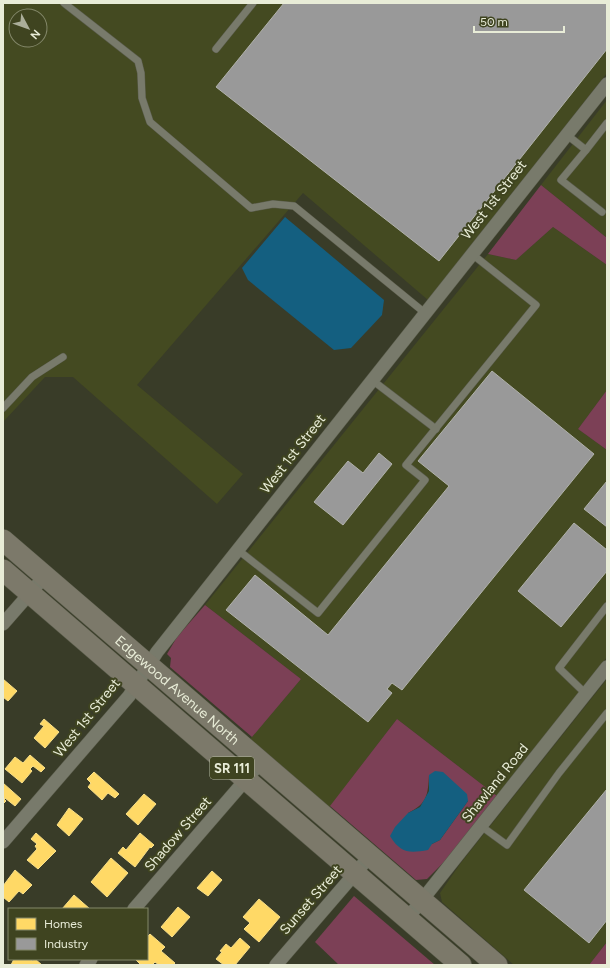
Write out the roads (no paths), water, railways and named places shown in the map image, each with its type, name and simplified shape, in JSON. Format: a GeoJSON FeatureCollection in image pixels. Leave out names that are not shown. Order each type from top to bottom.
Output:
{"type":"FeatureCollection","features":[{"type":"Feature","properties":{"kind":"main road","name":"Edgewood Avenue North"},"geometry":{"type":"LineString","coordinates":[[3,540],[497,965]]}},
{"type":"Feature","properties":{"kind":"main road","name":"Edgewood Avenue North"},"geometry":{"type":"LineString","coordinates":[[3,570],[461,965]]}},
{"type":"Feature","properties":{"kind":"street","name":"West 1st Street"},"geometry":{"type":"LineString","coordinates":[[3,842],[129,696],[148,665],[607,84]]}},
{"type":"Feature","properties":{"kind":"street"},"geometry":{"type":"LineString","coordinates":[[3,624],[45,576]]}},
{"type":"Feature","properties":{"kind":"street","name":"Shawland Road"},"geometry":{"type":"LineString","coordinates":[[407,919],[607,667]]}},
{"type":"Feature","properties":{"kind":"street","name":"Shadow Street"},"geometry":{"type":"LineString","coordinates":[[135,908],[261,762]]}},
{"type":"Feature","properties":{"kind":"street","name":"Sunset Street"},"geometry":{"type":"LineString","coordinates":[[276,965],[370,856]]}},
{"type":"Feature","properties":{"kind":"street"},"geometry":{"type":"LineString","coordinates":[[465,965],[479,949]]}},
{"type":"Feature","properties":{"kind":"lane"},"geometry":{"type":"LineString","coordinates":[[64,3],[138,61],[141,73],[142,98],[150,122],[251,208],[273,204],[294,206],[425,313]]}},
{"type":"Feature","properties":{"kind":"lane"},"geometry":{"type":"LineString","coordinates":[[216,49],[253,3]]}},
{"type":"Feature","properties":{"kind":"lane"},"geometry":{"type":"LineString","coordinates":[[602,212],[561,180],[607,123]]}},
{"type":"Feature","properties":{"kind":"lane"},"geometry":{"type":"LineString","coordinates":[[566,135],[586,150]]}},
{"type":"Feature","properties":{"kind":"lane"},"geometry":{"type":"LineString","coordinates":[[238,550],[318,613],[425,480],[406,465],[536,305],[472,254]]}},
{"type":"Feature","properties":{"kind":"lane"},"geometry":{"type":"LineString","coordinates":[[3,408],[32,376],[63,357]]}},
{"type":"Feature","properties":{"kind":"lane"},"geometry":{"type":"LineString","coordinates":[[372,380],[436,429]]}},
{"type":"Feature","properties":{"kind":"lane"},"geometry":{"type":"LineString","coordinates":[[586,694],[559,668],[607,606]]}},
{"type":"Feature","properties":{"kind":"lane"},"geometry":{"type":"LineString","coordinates":[[481,826],[507,845],[559,773],[607,713]]}},
{"type":"Feature","properties":{"kind":"water"},"geometry":{"type":"Polygon","coordinates":[[[285,217],[384,300],[382,315],[351,348],[334,350],[248,280],[242,268],[285,217]]]}},
{"type":"Feature","properties":{"kind":"water"},"geometry":{"type":"Polygon","coordinates":[[[435,771],[443,772],[467,794],[468,801],[440,840],[432,844],[428,850],[416,852],[406,851],[398,846],[390,836],[395,827],[408,813],[420,807],[429,791],[429,775],[435,771]]]}}]}
